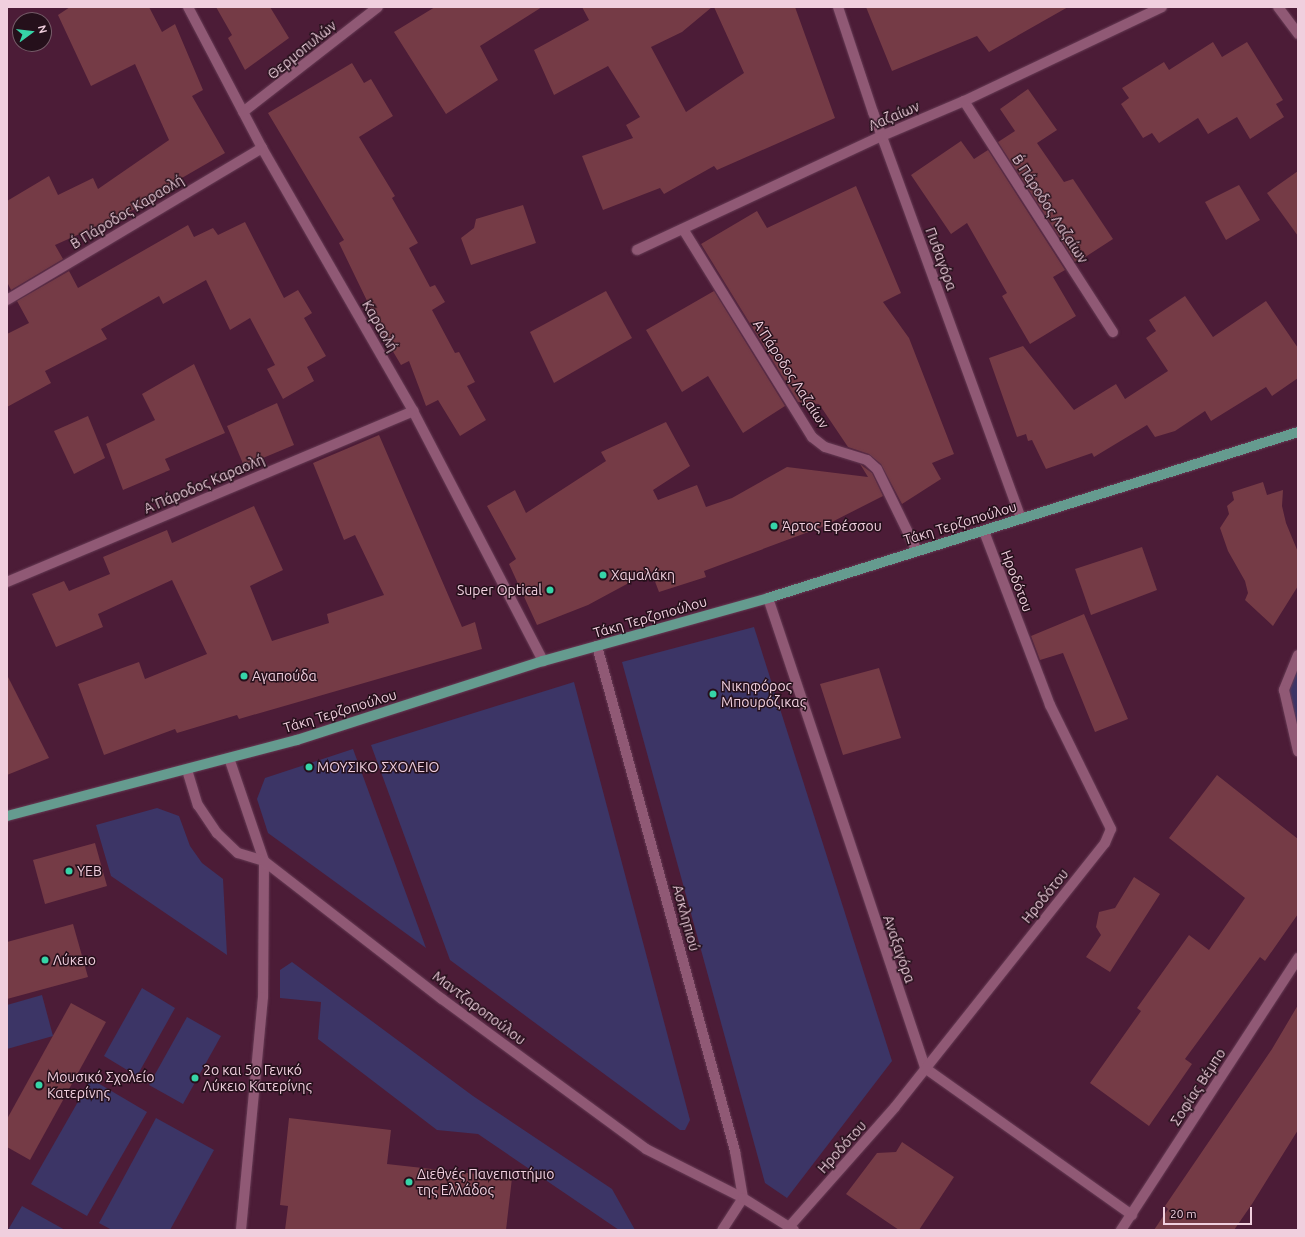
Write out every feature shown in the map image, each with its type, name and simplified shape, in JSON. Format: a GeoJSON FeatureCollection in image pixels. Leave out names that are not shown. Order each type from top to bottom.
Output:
{"type":"FeatureCollection","features":[{"type":"Feature","properties":{"kind":"main road","name":"Τάκη Τερζοπούλου"},"geometry":{"type":"LineString","coordinates":[[7,816],[297,740],[543,661],[768,598],[1298,432]]}},
{"type":"Feature","properties":{"kind":"street","name":"Καραολή"},"geometry":{"type":"LineString","coordinates":[[188,7],[262,148],[413,411],[543,661]]}},
{"type":"Feature","properties":{"kind":"street","name":"Θερμοπυλών"},"geometry":{"type":"LineString","coordinates":[[243,112],[378,7]]}},
{"type":"Feature","properties":{"kind":"street","name":"Πυθαγόρα"},"geometry":{"type":"LineString","coordinates":[[838,7],[882,136],[1022,519]]}},
{"type":"Feature","properties":{"kind":"street","name":"Λαζαίων"},"geometry":{"type":"LineString","coordinates":[[637,250],[882,136],[964,101],[1162,7]]}},
{"type":"Feature","properties":{"kind":"street"},"geometry":{"type":"LineString","coordinates":[[1278,7],[1298,34]]}},
{"type":"Feature","properties":{"kind":"street","name":"Β΄ Πάροδος Λαζαίων"},"geometry":{"type":"LineString","coordinates":[[964,101],[1113,332]]}},
{"type":"Feature","properties":{"kind":"street","name":"Β΄ Πάροδος Καραολή"},"geometry":{"type":"LineString","coordinates":[[7,300],[262,148]]}},
{"type":"Feature","properties":{"kind":"street","name":"Α΄ Πάροδος Λαζαίων"},"geometry":{"type":"LineString","coordinates":[[683,229],[812,437],[825,447],[867,460],[876,469],[917,551]]}},
{"type":"Feature","properties":{"kind":"street","name":"Α΄ Πάροδος Καραολή"},"geometry":{"type":"LineString","coordinates":[[7,582],[413,411]]}},
{"type":"Feature","properties":{"kind":"street","name":"Ηροδότου"},"geometry":{"type":"LineString","coordinates":[[792,1228],[895,1107],[1105,843],[1111,829],[1050,704],[984,531]]}},
{"type":"Feature","properties":{"kind":"street","name":"Αναξαγόρα"},"geometry":{"type":"LineString","coordinates":[[768,598],[925,1068]]}},
{"type":"Feature","properties":{"kind":"street","name":"Ασκληπιού"},"geometry":{"type":"LineString","coordinates":[[596,646],[735,1151],[743,1198]]}},
{"type":"Feature","properties":{"kind":"street"},"geometry":{"type":"LineString","coordinates":[[1298,655],[1284,690],[1298,751]]}},
{"type":"Feature","properties":{"kind":"street"},"geometry":{"type":"LineString","coordinates":[[229,758],[264,861],[263,997],[241,1230]]}},
{"type":"Feature","properties":{"kind":"street","name":"Μαντζαροπούλου"},"geometry":{"type":"LineString","coordinates":[[187,770],[198,805],[217,833],[238,853],[264,861],[442,999],[646,1149],[743,1198],[792,1228]]}},
{"type":"Feature","properties":{"kind":"street","name":"Σοφίας Βέμπο"},"geometry":{"type":"LineString","coordinates":[[1121,1230],[1298,958]]}},
{"type":"Feature","properties":{"kind":"street"},"geometry":{"type":"LineString","coordinates":[[925,1068],[1132,1214]]}},
{"type":"Feature","properties":{"kind":"street"},"geometry":{"type":"LineString","coordinates":[[722,1230],[743,1198]]}},
{"type":"Feature","properties":{"kind":"shaded area"},"geometry":{"type":"Polygon","coordinates":[[[754,627],[892,1061],[787,1198],[765,1183],[622,662],[754,627]]]}},
{"type":"Feature","properties":{"kind":"shaded area"},"geometry":{"type":"Polygon","coordinates":[[[1298,657],[1298,737],[1286,705],[1288,674],[1298,657]]]}},
{"type":"Feature","properties":{"kind":"shaded area"},"geometry":{"type":"Polygon","coordinates":[[[574,682],[690,1120],[685,1130],[680,1130],[450,960],[371,745],[574,682]]]}},
{"type":"Feature","properties":{"kind":"shaded area"},"geometry":{"type":"Polygon","coordinates":[[[353,749],[426,948],[268,833],[257,799],[265,778],[353,749]]]}},
{"type":"Feature","properties":{"kind":"shaded area"},"geometry":{"type":"Polygon","coordinates":[[[157,808],[179,816],[190,846],[202,863],[223,879],[227,955],[111,876],[96,825],[157,808]]]}},
{"type":"Feature","properties":{"kind":"shaded area"},"geometry":{"type":"Polygon","coordinates":[[[292,962],[473,1096],[612,1189],[635,1230],[619,1230],[478,1134],[437,1130],[318,1039],[321,1002],[280,998],[280,970],[292,962]]]}},
{"type":"Feature","properties":{"kind":"shaded area"},"geometry":{"type":"Polygon","coordinates":[[[142,988],[175,1008],[137,1076],[104,1056],[142,988]]]}},
{"type":"Feature","properties":{"kind":"shaded area"},"geometry":{"type":"Polygon","coordinates":[[[42,995],[53,1036],[7,1049],[7,1005],[42,995]]]}},
{"type":"Feature","properties":{"kind":"shaded area"},"geometry":{"type":"Polygon","coordinates":[[[187,1017],[221,1036],[183,1104],[149,1085],[187,1017]]]}},
{"type":"Feature","properties":{"kind":"shaded area"},"geometry":{"type":"Polygon","coordinates":[[[91,1079],[147,1112],[87,1216],[31,1184],[91,1079]]]}},
{"type":"Feature","properties":{"kind":"shaded area"},"geometry":{"type":"Polygon","coordinates":[[[156,1118],[214,1150],[170,1230],[112,1230],[99,1223],[156,1118]]]}},
{"type":"Feature","properties":{"kind":"shaded area"},"geometry":{"type":"Polygon","coordinates":[[[22,1206],[65,1230],[8,1230],[22,1206]]]}},
{"type":"Feature","properties":{"kind":"building"},"geometry":{"type":"Polygon","coordinates":[[[70,7],[149,7],[162,32],[175,24],[203,90],[192,96],[225,153],[168,186],[171,193],[55,245],[63,259],[11,290],[7,282],[7,201],[49,176],[58,195],[93,178],[98,189],[169,140],[135,64],[91,86],[58,15],[70,7]]]}},
{"type":"Feature","properties":{"kind":"building"},"geometry":{"type":"Polygon","coordinates":[[[216,7],[270,7],[289,38],[245,70],[228,38],[232,35],[216,7]]]}},
{"type":"Feature","properties":{"kind":"building"},"geometry":{"type":"Polygon","coordinates":[[[435,7],[542,7],[480,46],[498,80],[446,114],[394,32],[435,7]]]}},
{"type":"Feature","properties":{"kind":"building"},"geometry":{"type":"Polygon","coordinates":[[[582,7],[712,7],[682,32],[651,47],[686,112],[744,73],[714,7],[795,7],[835,118],[717,170],[714,166],[664,194],[660,188],[603,210],[582,156],[633,138],[626,125],[640,117],[608,66],[554,95],[534,50],[589,20],[582,7]]]}},
{"type":"Feature","properties":{"kind":"building"},"geometry":{"type":"Polygon","coordinates":[[[866,7],[1068,7],[989,52],[977,36],[892,71],[866,7]]]}},
{"type":"Feature","properties":{"kind":"building"},"geometry":{"type":"Polygon","coordinates":[[[1213,42],[1222,57],[1247,42],[1283,100],[1276,104],[1284,117],[1250,139],[1237,117],[1208,134],[1198,118],[1159,143],[1152,133],[1143,138],[1121,104],[1129,98],[1122,88],[1164,62],[1169,70],[1213,42]]]}},
{"type":"Feature","properties":{"kind":"building"},"geometry":{"type":"Polygon","coordinates":[[[352,63],[364,83],[371,79],[393,116],[359,137],[395,196],[392,198],[418,243],[409,248],[430,287],[435,285],[445,302],[432,310],[455,353],[459,352],[475,382],[467,386],[486,420],[460,436],[438,400],[426,406],[409,361],[401,365],[385,338],[339,243],[344,240],[268,113],[352,63]]]}},
{"type":"Feature","properties":{"kind":"building"},"geometry":{"type":"Polygon","coordinates":[[[1028,89],[1057,130],[1037,143],[1064,182],[1073,179],[1113,239],[1076,263],[998,142],[1015,131],[1000,109],[1028,89]]]}},
{"type":"Feature","properties":{"kind":"building"},"geometry":{"type":"Polygon","coordinates":[[[961,141],[974,159],[988,150],[1065,270],[1053,277],[1076,316],[1030,344],[1002,296],[1007,293],[967,223],[951,234],[911,175],[961,141]]]}},
{"type":"Feature","properties":{"kind":"building"},"geometry":{"type":"Polygon","coordinates":[[[1298,171],[1298,236],[1267,193],[1298,171]]]}},
{"type":"Feature","properties":{"kind":"building"},"geometry":{"type":"Polygon","coordinates":[[[1239,185],[1260,220],[1226,240],[1205,202],[1239,185]]]}},
{"type":"Feature","properties":{"kind":"building"},"geometry":{"type":"Polygon","coordinates":[[[856,186],[901,293],[883,302],[909,338],[954,454],[932,463],[941,479],[902,504],[881,464],[869,454],[848,447],[819,404],[798,402],[701,244],[757,211],[767,228],[856,186]]]}},
{"type":"Feature","properties":{"kind":"building"},"geometry":{"type":"Polygon","coordinates":[[[523,205],[536,243],[471,265],[461,238],[474,228],[476,219],[523,205]]]}},
{"type":"Feature","properties":{"kind":"building"},"geometry":{"type":"Polygon","coordinates":[[[245,222],[284,298],[298,290],[312,313],[304,318],[326,356],[307,367],[314,381],[283,399],[267,369],[275,365],[250,318],[230,330],[206,280],[163,304],[159,296],[101,329],[107,339],[45,371],[51,383],[7,407],[7,334],[29,323],[17,301],[69,271],[78,288],[188,225],[194,237],[213,228],[218,235],[245,222]]]}},
{"type":"Feature","properties":{"kind":"building"},"geometry":{"type":"Polygon","coordinates":[[[606,291],[632,338],[554,383],[530,332],[606,291]]]}},
{"type":"Feature","properties":{"kind":"building"},"geometry":{"type":"Polygon","coordinates":[[[714,291],[785,406],[743,433],[708,376],[682,392],[646,330],[714,291]]]}},
{"type":"Feature","properties":{"kind":"building"},"geometry":{"type":"Polygon","coordinates":[[[1185,296],[1213,337],[1266,301],[1298,348],[1298,378],[1272,396],[1266,387],[1211,421],[1205,411],[1175,431],[1155,437],[1147,425],[1094,457],[1092,453],[1046,469],[1032,440],[1028,441],[1026,434],[1017,437],[989,358],[1023,346],[1074,410],[1116,384],[1125,399],[1168,371],[1146,338],[1156,331],[1149,320],[1185,296]]]}},
{"type":"Feature","properties":{"kind":"building"},"geometry":{"type":"Polygon","coordinates":[[[194,364],[225,433],[165,459],[170,470],[123,490],[106,444],[155,420],[142,394],[194,364]]]}},
{"type":"Feature","properties":{"kind":"building"},"geometry":{"type":"Polygon","coordinates":[[[277,403],[294,445],[244,466],[227,426],[277,403]]]}},
{"type":"Feature","properties":{"kind":"building"},"geometry":{"type":"Polygon","coordinates":[[[88,416],[105,458],[74,474],[54,431],[88,416]]]}},
{"type":"Feature","properties":{"kind":"building"},"geometry":{"type":"Polygon","coordinates":[[[666,422],[690,466],[653,490],[658,500],[697,485],[706,507],[732,498],[787,467],[868,477],[860,464],[872,473],[883,496],[822,527],[704,571],[706,577],[659,592],[651,571],[588,605],[537,625],[509,564],[516,559],[487,506],[515,490],[526,513],[606,461],[601,452],[666,422]]]}},
{"type":"Feature","properties":{"kind":"building"},"geometry":{"type":"Polygon","coordinates":[[[379,435],[462,627],[475,622],[482,649],[239,719],[237,715],[177,733],[175,729],[104,755],[78,684],[139,662],[145,679],[207,654],[172,580],[98,614],[103,627],[56,647],[32,594],[64,581],[69,591],[110,574],[103,557],[167,530],[172,543],[254,506],[283,570],[250,586],[272,641],[329,623],[327,614],[384,595],[355,535],[344,540],[313,463],[379,435]]]}},
{"type":"Feature","properties":{"kind":"building"},"geometry":{"type":"Polygon","coordinates":[[[1263,482],[1267,495],[1283,490],[1282,506],[1286,523],[1298,552],[1298,586],[1273,626],[1245,600],[1248,593],[1245,581],[1228,551],[1220,528],[1229,514],[1227,506],[1234,500],[1232,492],[1263,482]]]}},
{"type":"Feature","properties":{"kind":"building"},"geometry":{"type":"Polygon","coordinates":[[[1142,547],[1157,590],[1091,615],[1075,569],[1142,547]]]}},
{"type":"Feature","properties":{"kind":"building"},"geometry":{"type":"Polygon","coordinates":[[[1084,614],[1128,719],[1095,732],[1063,653],[1040,660],[1031,636],[1084,614]]]}},
{"type":"Feature","properties":{"kind":"building"},"geometry":{"type":"Polygon","coordinates":[[[879,668],[901,738],[843,755],[820,684],[879,668]]]}},
{"type":"Feature","properties":{"kind":"building"},"geometry":{"type":"Polygon","coordinates":[[[7,675],[49,758],[7,775],[7,675]]]}},
{"type":"Feature","properties":{"kind":"building"},"geometry":{"type":"Polygon","coordinates":[[[1217,775],[1298,839],[1298,914],[1265,961],[1260,957],[1185,1059],[1192,1064],[1149,1126],[1090,1083],[1141,1011],[1137,1008],[1189,935],[1209,950],[1245,898],[1169,838],[1217,775]]]}},
{"type":"Feature","properties":{"kind":"building","name":"ΥΕΒ"},"geometry":{"type":"Polygon","coordinates":[[[95,843],[107,886],[45,904],[33,860],[95,843]]]}},
{"type":"Feature","properties":{"kind":"building"},"geometry":{"type":"Polygon","coordinates":[[[1134,877],[1160,894],[1110,972],[1086,957],[1101,935],[1096,927],[1099,912],[1115,908],[1134,877]]]}},
{"type":"Feature","properties":{"kind":"building","name":"Λύκειο"},"geometry":{"type":"Polygon","coordinates":[[[73,924],[88,977],[7,999],[7,942],[73,924]]]}},
{"type":"Feature","properties":{"kind":"building"},"geometry":{"type":"Polygon","coordinates":[[[71,1003],[106,1022],[30,1160],[7,1147],[7,1119],[71,1003]]]}},
{"type":"Feature","properties":{"kind":"building"},"geometry":{"type":"Polygon","coordinates":[[[1298,1005],[1298,1130],[1252,1204],[1234,1230],[1154,1230],[1168,1209],[1165,1206],[1272,1049],[1298,1005]]]}},
{"type":"Feature","properties":{"kind":"building"},"geometry":{"type":"Polygon","coordinates":[[[289,1118],[391,1130],[387,1164],[512,1178],[506,1230],[285,1230],[288,1206],[280,1205],[289,1118]]]}},
{"type":"Feature","properties":{"kind":"building"},"geometry":{"type":"Polygon","coordinates":[[[902,1142],[954,1177],[919,1230],[899,1230],[846,1194],[877,1153],[896,1152],[902,1142]]]}},
{"type":"Feature","properties":{"kind":"place","name":"Άρτος Εφέσσου"},"geometry":{"type":"Point","coordinates":[774,526]}},
{"type":"Feature","properties":{"kind":"place","name":"Χαμαλάκη"},"geometry":{"type":"Point","coordinates":[603,575]}},
{"type":"Feature","properties":{"kind":"place","name":"Super Optical"},"geometry":{"type":"Point","coordinates":[550,590]}},
{"type":"Feature","properties":{"kind":"place","name":"Αγαπούδα"},"geometry":{"type":"Point","coordinates":[244,676]}},
{"type":"Feature","properties":{"kind":"place","name":"Νικηφόρος Μπουρόζικας"},"geometry":{"type":"Point","coordinates":[713,694]}},
{"type":"Feature","properties":{"kind":"place","name":"ΜΟΥΣΙΚΟ ΣΧΟΛΕΙΟ"},"geometry":{"type":"Point","coordinates":[309,767]}},
{"type":"Feature","properties":{"kind":"place","name":"ΥΕΒ"},"geometry":{"type":"Point","coordinates":[69,871]}},
{"type":"Feature","properties":{"kind":"place","name":"Λύκειο"},"geometry":{"type":"Point","coordinates":[45,960]}},
{"type":"Feature","properties":{"kind":"place","name":"2ο και 5ο Γενικό Λύκειο Κατερίνης"},"geometry":{"type":"Point","coordinates":[195,1078]}},
{"type":"Feature","properties":{"kind":"place","name":"Μουσικό Σχολείο Κατερίνης"},"geometry":{"type":"Point","coordinates":[39,1085]}},
{"type":"Feature","properties":{"kind":"place","name":"Διεθνές Πανεπιστήμιο της Ελλάδος"},"geometry":{"type":"Point","coordinates":[409,1182]}}]}
